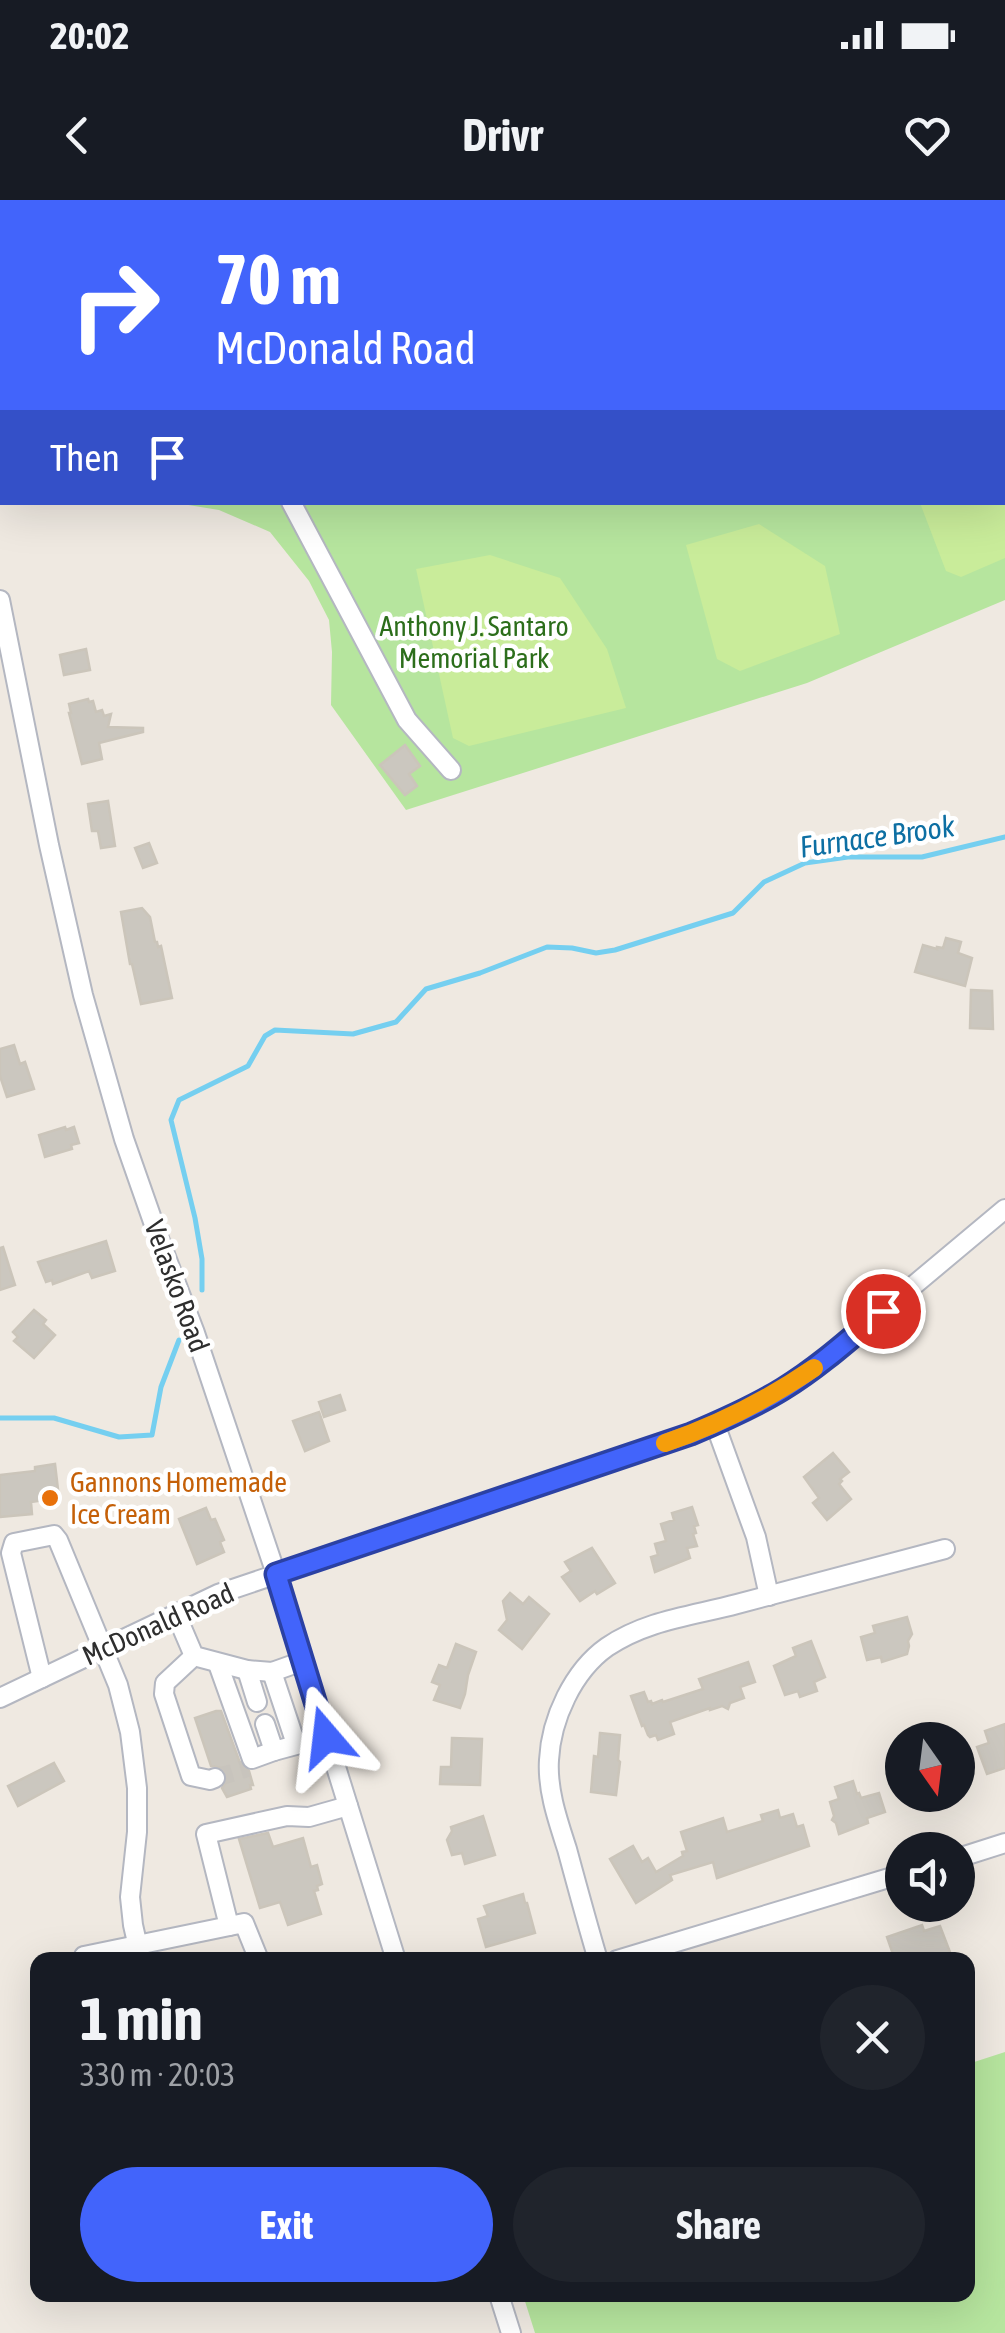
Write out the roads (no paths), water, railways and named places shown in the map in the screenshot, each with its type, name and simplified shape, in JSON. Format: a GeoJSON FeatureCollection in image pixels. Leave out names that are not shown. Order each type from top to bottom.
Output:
{"type":"FeatureCollection","features":[{"type":"Feature","properties":{"kind":"street"},"geometry":{"type":"LineString","coordinates":[[294,505],[407,720],[451,770]]}},
{"type":"Feature","properties":{"kind":"street","name":"Velasko Road"},"geometry":{"type":"LineString","coordinates":[[0,600],[49,845],[88,1013],[124,1139],[276,1574],[348,1806],[388,1952]]}},
{"type":"Feature","properties":{"kind":"street","name":"McDonald Road"},"geometry":{"type":"LineString","coordinates":[[0,1698],[218,1594],[715,1424],[784,1388],[822,1362],[1005,1209]]}},
{"type":"Feature","properties":{"kind":"street"},"geometry":{"type":"LineString","coordinates":[[715,1424],[756,1537],[769,1596]]}},
{"type":"Feature","properties":{"kind":"street"},"geometry":{"type":"LineString","coordinates":[[42,1678],[11,1553],[14,1543],[47,1534],[58,1540],[118,1685],[130,1732],[138,1788],[130,1896],[139,1952],[244,1923],[257,1952]]}},
{"type":"Feature","properties":{"kind":"street"},"geometry":{"type":"LineString","coordinates":[[596,1952],[552,1797],[548,1761],[566,1698],[584,1669],[604,1649],[666,1619],[944,1549]]}},
{"type":"Feature","properties":{"kind":"street"},"geometry":{"type":"LineString","coordinates":[[176,1614],[194,1656],[246,1670],[272,1672],[303,1661]]}},
{"type":"Feature","properties":{"kind":"street"},"geometry":{"type":"LineString","coordinates":[[194,1656],[165,1682],[164,1694],[191,1776],[216,1778]]}},
{"type":"Feature","properties":{"kind":"street"},"geometry":{"type":"LineString","coordinates":[[218,1664],[250,1764],[274,1751],[326,1737]]}},
{"type":"Feature","properties":{"kind":"street"},"geometry":{"type":"LineString","coordinates":[[246,1670],[257,1702]]}},
{"type":"Feature","properties":{"kind":"street"},"geometry":{"type":"LineString","coordinates":[[272,1672],[296,1744]]}},
{"type":"Feature","properties":{"kind":"street"},"geometry":{"type":"LineString","coordinates":[[265,1724],[274,1751]]}},
{"type":"Feature","properties":{"kind":"street"},"geometry":{"type":"LineString","coordinates":[[229,1926],[206,1834],[287,1816],[308,1817],[348,1806]]}},
{"type":"Feature","properties":{"kind":"street"},"geometry":{"type":"LineString","coordinates":[[975,1853],[1005,1844]]}},
{"type":"Feature","properties":{"kind":"street"},"geometry":{"type":"LineString","coordinates":[[644,1952],[885,1879]]}},
{"type":"Feature","properties":{"kind":"street"},"geometry":{"type":"LineString","coordinates":[[501,2302],[511,2333]]}},
{"type":"Feature","properties":{"kind":"waterway","name":"Furnace Brook"},"geometry":{"type":"LineString","coordinates":[[202,1290],[195,1218],[171,1120],[179,1100],[248,1066],[265,1036],[275,1030],[353,1034],[396,1022],[426,989],[547,947],[596,953],[615,950],[733,913],[764,882],[805,863],[848,857],[922,857],[1005,837]]}},
{"type":"Feature","properties":{"kind":"waterway","name":"Furnace Brook"},"geometry":{"type":"LineString","coordinates":[[0,1418],[54,1418],[119,1437],[152,1435],[161,1387],[179,1340]]}},
{"type":"Feature","properties":{"kind":"tunnel"},"geometry":{"type":"LineString","coordinates":[[215,1778],[248,1768]]}},
{"type":"Feature","properties":{"kind":"place","name":"Gannons Homemade Ice Cream"},"geometry":{"type":"Point","coordinates":[50,1498]}},
{"type":"Feature","properties":{"kind":"park label","name":"Anthony J. Santaro Memorial Park"},"geometry":{"type":"Point","coordinates":[474,642]}}]}
